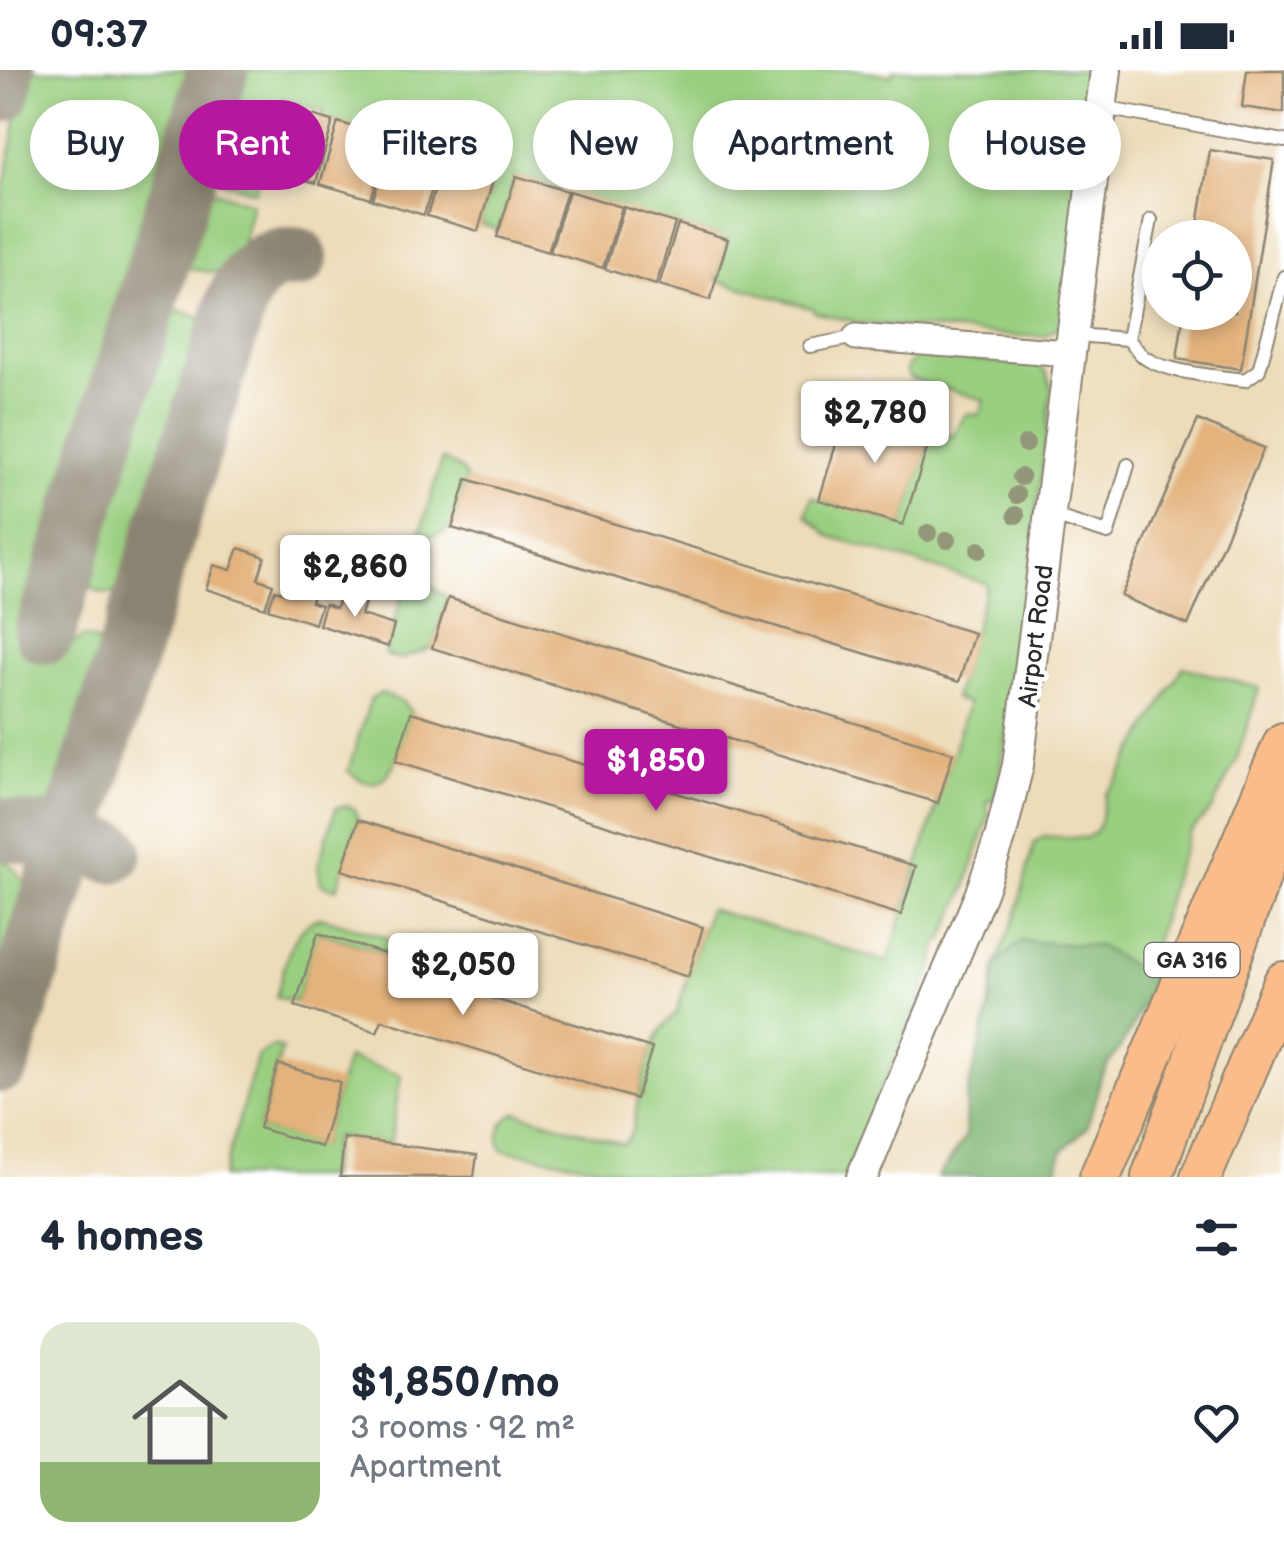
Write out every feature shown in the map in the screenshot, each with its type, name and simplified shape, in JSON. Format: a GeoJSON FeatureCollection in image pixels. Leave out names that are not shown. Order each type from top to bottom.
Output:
{"type":"FeatureCollection","features":[{"type":"Feature","properties":{"kind":"highway","name":"GA 316"},"geometry":{"type":"LineString","coordinates":[[1100,1177],[1284,743]]}},
{"type":"Feature","properties":{"kind":"highway"},"geometry":{"type":"LineString","coordinates":[[1152,1177],[1260,877],[1284,792]]}},
{"type":"Feature","properties":{"kind":"highway"},"geometry":{"type":"LineString","coordinates":[[1201,1177],[1284,982]]}},
{"type":"Feature","properties":{"kind":"street","name":"Airport Road"},"geometry":{"type":"LineString","coordinates":[[1102,100],[1106,70]]}},
{"type":"Feature","properties":{"kind":"street","name":"Airport Road"},"geometry":{"type":"LineString","coordinates":[[862,1177],[958,951],[1000,838],[1018,765],[1090,190]]}},
{"type":"Feature","properties":{"kind":"street"},"geometry":{"type":"LineString","coordinates":[[856,336],[1070,344]]}},
{"type":"Feature","properties":{"kind":"lane"},"geometry":{"type":"LineString","coordinates":[[1121,111],[1284,142]]}},
{"type":"Feature","properties":{"kind":"lane"},"geometry":{"type":"LineString","coordinates":[[1128,339],[1142,267]]}},
{"type":"Feature","properties":{"kind":"lane"},"geometry":{"type":"LineString","coordinates":[[1128,339],[1146,358],[1159,364],[1245,380],[1259,370],[1284,277]]}},
{"type":"Feature","properties":{"kind":"lane"},"geometry":{"type":"LineString","coordinates":[[810,346],[856,336]]}},
{"type":"Feature","properties":{"kind":"lane"},"geometry":{"type":"LineString","coordinates":[[1070,344],[1128,339]]}},
{"type":"Feature","properties":{"kind":"lane"},"geometry":{"type":"LineString","coordinates":[[1050,516],[1108,533],[1128,464]]}},
{"type":"Feature","properties":{"kind":"green space"},"geometry":{"type":"Polygon","coordinates":[[[25,70],[196,70],[187,100],[179,100],[179,129],[154,222],[188,232],[207,190],[252,203],[240,255],[221,271],[196,270],[145,252],[27,627],[64,640],[64,650],[83,637],[99,643],[108,657],[108,681],[82,762],[70,785],[43,804],[10,810],[0,809],[0,213],[25,70]]]}},
{"type":"Feature","properties":{"kind":"green space"},"geometry":{"type":"Polygon","coordinates":[[[239,70],[859,70],[891,76],[893,70],[1096,70],[1092,100],[949,100],[949,190],[1079,190],[1060,326],[1044,336],[860,323],[814,312],[716,280],[728,239],[563,190],[673,190],[673,100],[533,100],[533,181],[516,176],[513,186],[513,100],[345,100],[345,125],[325,119],[325,100],[230,100],[239,70]]]}},
{"type":"Feature","properties":{"kind":"green space"},"geometry":{"type":"Polygon","coordinates":[[[490,190],[512,190],[499,230],[480,224],[490,190]]]}},
{"type":"Feature","properties":{"kind":"green space"},"geometry":{"type":"Polygon","coordinates":[[[180,311],[204,319],[211,335],[209,346],[144,562],[123,589],[109,594],[101,592],[92,588],[89,567],[166,314],[180,311]]]}},
{"type":"Feature","properties":{"kind":"green space"},"geometry":{"type":"Polygon","coordinates":[[[916,355],[1038,365],[1047,374],[1052,389],[1027,595],[997,790],[993,802],[989,800],[987,804],[989,815],[964,892],[943,941],[940,939],[932,970],[844,1177],[657,1177],[502,1150],[501,1128],[516,1112],[623,1144],[634,1124],[650,1053],[661,1031],[676,1014],[709,909],[888,962],[968,703],[954,699],[987,584],[829,536],[806,515],[812,497],[903,525],[932,431],[954,436],[964,416],[980,415],[984,400],[910,378],[906,370],[916,355]]]}},
{"type":"Feature","properties":{"kind":"green space"},"geometry":{"type":"Polygon","coordinates":[[[442,459],[461,469],[467,479],[452,528],[419,537],[442,459]]]}},
{"type":"Feature","properties":{"kind":"green space"},"geometry":{"type":"Polygon","coordinates":[[[408,575],[448,598],[432,648],[401,659],[385,655],[408,575]]]}},
{"type":"Feature","properties":{"kind":"green space"},"geometry":{"type":"Polygon","coordinates":[[[1183,667],[1259,688],[1237,758],[1212,809],[1190,833],[1174,875],[1151,956],[1154,979],[1097,946],[1021,941],[996,964],[1016,916],[1034,843],[1043,836],[1086,838],[1095,832],[1106,794],[1183,667]]]}},
{"type":"Feature","properties":{"kind":"green space"},"geometry":{"type":"Polygon","coordinates":[[[382,693],[404,703],[411,712],[392,767],[375,782],[363,781],[348,771],[371,698],[382,693]]]}},
{"type":"Feature","properties":{"kind":"green space"},"geometry":{"type":"Polygon","coordinates":[[[336,808],[355,809],[358,820],[337,889],[321,884],[318,866],[336,808]]]}},
{"type":"Feature","properties":{"kind":"green space"},"geometry":{"type":"Polygon","coordinates":[[[0,857],[24,882],[33,911],[0,1016],[0,857]]]}},
{"type":"Feature","properties":{"kind":"green space"},"geometry":{"type":"Polygon","coordinates":[[[321,917],[383,936],[398,947],[395,956],[319,933],[296,1002],[276,997],[295,939],[310,922],[321,917]]]}},
{"type":"Feature","properties":{"kind":"green space"},"geometry":{"type":"Polygon","coordinates":[[[1021,941],[1099,946],[1154,979],[1129,1034],[1102,1074],[1087,1127],[1062,1151],[1055,1177],[938,1177],[965,1138],[966,1099],[996,964],[1021,941]]]}},
{"type":"Feature","properties":{"kind":"green space"},"geometry":{"type":"Polygon","coordinates":[[[274,1046],[282,1049],[259,1128],[321,1146],[347,1058],[401,1075],[390,1144],[334,1137],[328,1177],[222,1177],[258,1055],[274,1046]]]}},
{"type":"Feature","properties":{"kind":"building"},"geometry":{"type":"Polygon","coordinates":[[[1247,70],[1284,70],[1284,113],[1242,107],[1247,70]]]}},
{"type":"Feature","properties":{"kind":"building"},"geometry":{"type":"Polygon","coordinates":[[[325,119],[333,121],[325,150],[325,119]]]}},
{"type":"Feature","properties":{"kind":"building"},"geometry":{"type":"Polygon","coordinates":[[[338,122],[345,124],[345,190],[374,190],[371,199],[325,185],[325,167],[338,122]]]}},
{"type":"Feature","properties":{"kind":"building"},"geometry":{"type":"Polygon","coordinates":[[[1210,150],[1274,160],[1252,299],[1252,220],[1199,220],[1210,150]]]}},
{"type":"Feature","properties":{"kind":"building"},"geometry":{"type":"Polygon","coordinates":[[[516,176],[533,181],[533,190],[567,191],[548,252],[497,237],[516,176]]]}},
{"type":"Feature","properties":{"kind":"building"},"geometry":{"type":"Polygon","coordinates":[[[376,190],[432,190],[424,215],[373,200],[376,190]]]}},
{"type":"Feature","properties":{"kind":"building"},"geometry":{"type":"Polygon","coordinates":[[[435,190],[490,190],[478,231],[427,216],[435,190]]]}},
{"type":"Feature","properties":{"kind":"building"},"geometry":{"type":"Polygon","coordinates":[[[569,191],[622,207],[603,268],[550,252],[569,191]]]}},
{"type":"Feature","properties":{"kind":"building"},"geometry":{"type":"Polygon","coordinates":[[[624,207],[675,223],[656,285],[605,269],[624,207]]]}},
{"type":"Feature","properties":{"kind":"building"},"geometry":{"type":"Polygon","coordinates":[[[678,224],[728,239],[710,300],[659,285],[678,224]]]}},
{"type":"Feature","properties":{"kind":"building"},"geometry":{"type":"Polygon","coordinates":[[[1181,330],[1247,330],[1241,369],[1177,359],[1181,330]]]}},
{"type":"Feature","properties":{"kind":"building"},"geometry":{"type":"Polygon","coordinates":[[[847,408],[932,433],[903,525],[819,500],[847,408]]]}},
{"type":"Feature","properties":{"kind":"building"},"geometry":{"type":"Polygon","coordinates":[[[1198,420],[1264,448],[1188,625],[1121,596],[1198,420]]]}},
{"type":"Feature","properties":{"kind":"building"},"geometry":{"type":"Polygon","coordinates":[[[467,479],[974,633],[959,682],[452,528],[467,479]]]}},
{"type":"Feature","properties":{"kind":"building"},"geometry":{"type":"Polygon","coordinates":[[[239,548],[265,557],[258,579],[273,584],[265,608],[206,589],[214,565],[231,570],[239,548]]]}},
{"type":"Feature","properties":{"kind":"building"},"geometry":{"type":"Polygon","coordinates":[[[293,571],[318,579],[311,602],[321,605],[315,624],[268,609],[275,590],[286,593],[293,571]]]}},
{"type":"Feature","properties":{"kind":"building"},"geometry":{"type":"Polygon","coordinates":[[[342,588],[367,596],[361,615],[394,625],[388,647],[319,625],[325,604],[336,608],[342,588]]]}},
{"type":"Feature","properties":{"kind":"building"},"geometry":{"type":"Polygon","coordinates":[[[448,598],[953,753],[938,803],[432,648],[448,598]]]}},
{"type":"Feature","properties":{"kind":"building"},"geometry":{"type":"Polygon","coordinates":[[[411,712],[916,866],[901,915],[396,761],[411,712]]]}},
{"type":"Feature","properties":{"kind":"building"},"geometry":{"type":"Polygon","coordinates":[[[358,820],[703,927],[688,977],[342,870],[358,820]]]}},
{"type":"Feature","properties":{"kind":"building"},"geometry":{"type":"Polygon","coordinates":[[[318,933],[401,959],[398,969],[652,1048],[636,1099],[382,1020],[377,1032],[295,1006],[318,933]]]}},
{"type":"Feature","properties":{"kind":"building"},"geometry":{"type":"Polygon","coordinates":[[[278,1064],[340,1082],[321,1147],[259,1128],[278,1064]]]}},
{"type":"Feature","properties":{"kind":"building"},"geometry":{"type":"Polygon","coordinates":[[[344,1138],[477,1155],[474,1177],[340,1177],[344,1138]]]}},
{"type":"Feature","properties":{"kind":"taxiway"},"geometry":{"type":"LineString","coordinates":[[0,92],[4,70]]}},
{"type":"Feature","properties":{"kind":"taxiway"},"geometry":{"type":"LineString","coordinates":[[45,633],[218,70]]}},
{"type":"Feature","properties":{"kind":"taxiway"},"geometry":{"type":"LineString","coordinates":[[0,1062],[238,299],[260,267],[277,259],[297,258]]}},
{"type":"Feature","properties":{"kind":"taxiway"},"geometry":{"type":"LineString","coordinates":[[0,829],[76,841],[112,852]]}}]}
